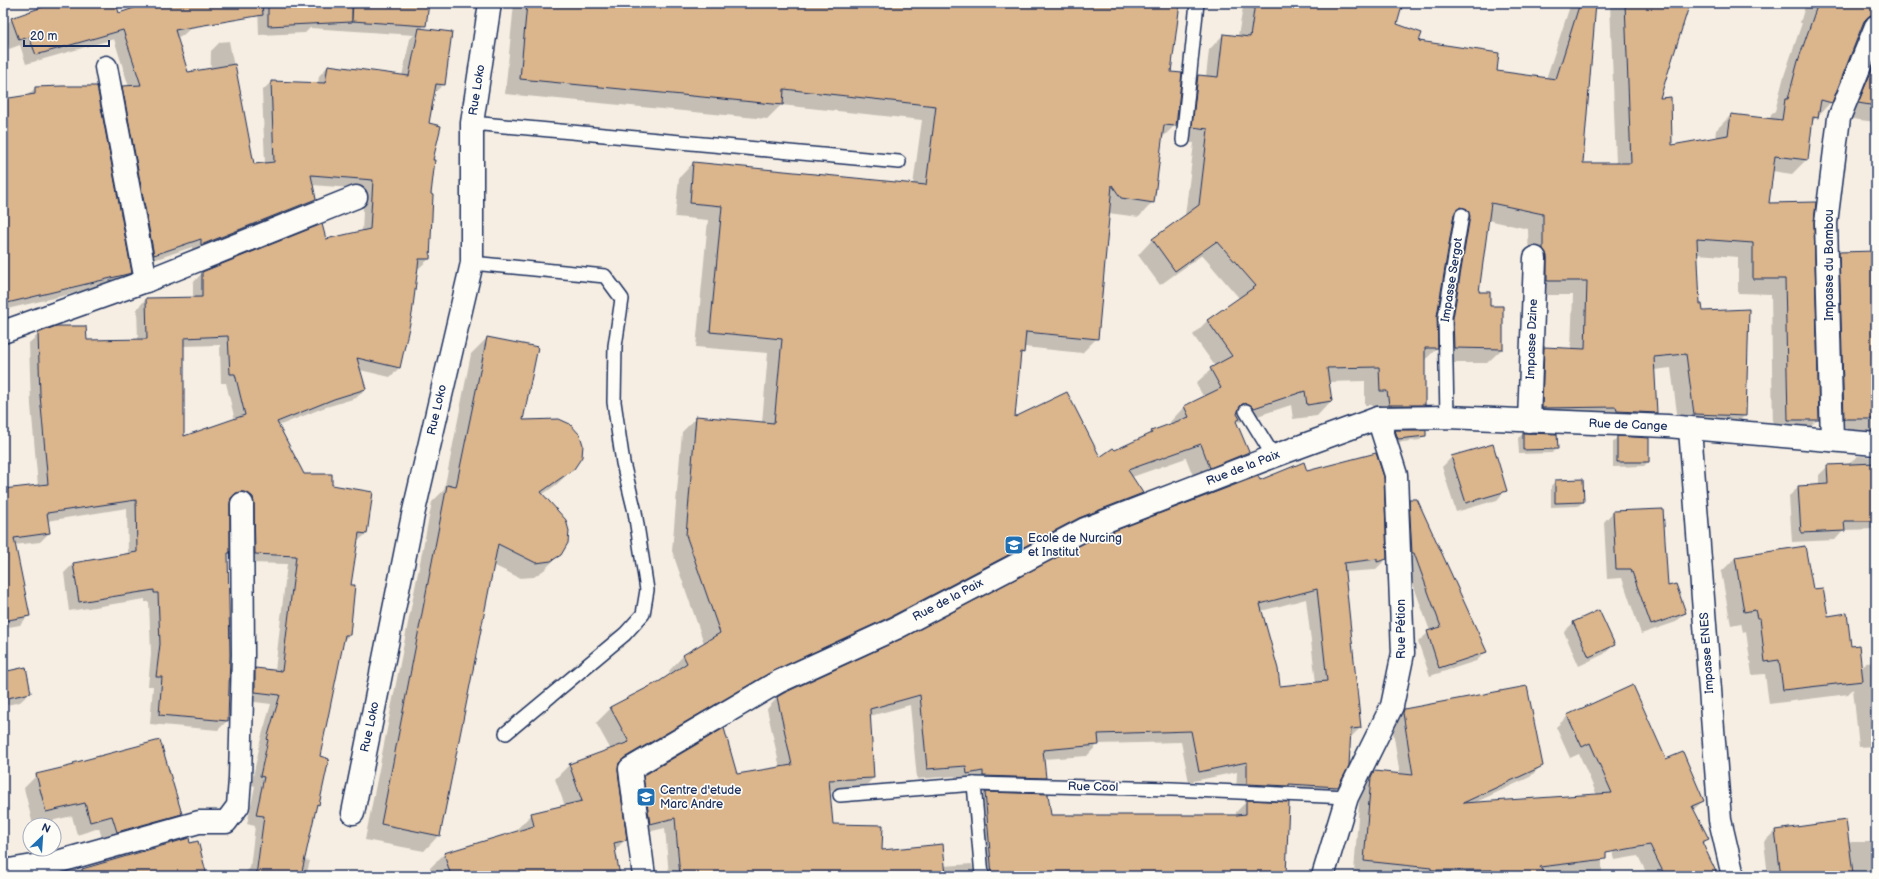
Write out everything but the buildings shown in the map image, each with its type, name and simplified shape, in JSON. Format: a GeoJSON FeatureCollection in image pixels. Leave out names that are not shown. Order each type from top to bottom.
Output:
{"type":"FeatureCollection","features":[{"type":"Feature","properties":{"kind":"street","name":"Rue Loko"},"geometry":{"type":"LineString","coordinates":[[353,813],[412,515],[472,263],[472,123],[490,3]]}},
{"type":"Feature","properties":{"kind":"street","name":"Impasse du Bambou"},"geometry":{"type":"LineString","coordinates":[[1832,440],[1826,223],[1839,118],[1876,26]]}},
{"type":"Feature","properties":{"kind":"street"},"geometry":{"type":"LineString","coordinates":[[106,67],[146,281]]}},
{"type":"Feature","properties":{"kind":"street"},"geometry":{"type":"LineString","coordinates":[[3,332],[146,281],[356,197]]}},
{"type":"Feature","properties":{"kind":"street","name":"Impasse Dzine"},"geometry":{"type":"LineString","coordinates":[[1529,421],[1535,258]]}},
{"type":"Feature","properties":{"kind":"street","name":"Rue de Cange"},"geometry":{"type":"LineString","coordinates":[[1378,418],[1447,418],[1667,426],[1876,444]]}},
{"type":"Feature","properties":{"kind":"street","name":"Rue de la Paix"},"geometry":{"type":"LineString","coordinates":[[644,876],[630,769],[778,682],[896,628],[1085,529],[1378,418]]}},
{"type":"Feature","properties":{"kind":"street","name":"Rue Pétion"},"geometry":{"type":"LineString","coordinates":[[1323,876],[1347,797],[1392,706],[1403,653],[1396,475],[1378,418]]}},
{"type":"Feature","properties":{"kind":"street","name":"Impasse ENES"},"geometry":{"type":"LineString","coordinates":[[1690,429],[1720,820],[1733,876]]}},
{"type":"Feature","properties":{"kind":"street"},"geometry":{"type":"LineString","coordinates":[[3,871],[57,862],[199,822],[226,822],[238,806],[243,655],[242,504]]}},
{"type":"Feature","properties":{"kind":"lane"},"geometry":{"type":"LineString","coordinates":[[1183,140],[1197,3]]}},
{"type":"Feature","properties":{"kind":"lane"},"geometry":{"type":"LineString","coordinates":[[472,123],[898,162]]}},
{"type":"Feature","properties":{"kind":"lane","name":"Impasse Sergot"},"geometry":{"type":"LineString","coordinates":[[1447,418],[1445,317],[1462,214]]}},
{"type":"Feature","properties":{"kind":"lane"},"geometry":{"type":"LineString","coordinates":[[472,263],[605,276],[622,298],[615,346],[614,402],[623,463],[635,512],[647,590],[643,614],[625,634],[506,733]]}},
{"type":"Feature","properties":{"kind":"lane"},"geometry":{"type":"LineString","coordinates":[[1246,411],[1274,457]]}},
{"type":"Feature","properties":{"kind":"lane"},"geometry":{"type":"LineString","coordinates":[[974,784],[982,876]]}},
{"type":"Feature","properties":{"kind":"lane","name":"Rue Cool"},"geometry":{"type":"LineString","coordinates":[[840,795],[974,784],[1172,789],[1347,797]]}},
{"type":"Feature","properties":{"kind":"place","name":"Ecole de Nurcing et Institut"},"geometry":{"type":"Point","coordinates":[1014,545]}},
{"type":"Feature","properties":{"kind":"place","name":"Centre d'etude Marc Andre"},"geometry":{"type":"Point","coordinates":[646,797]}}]}
